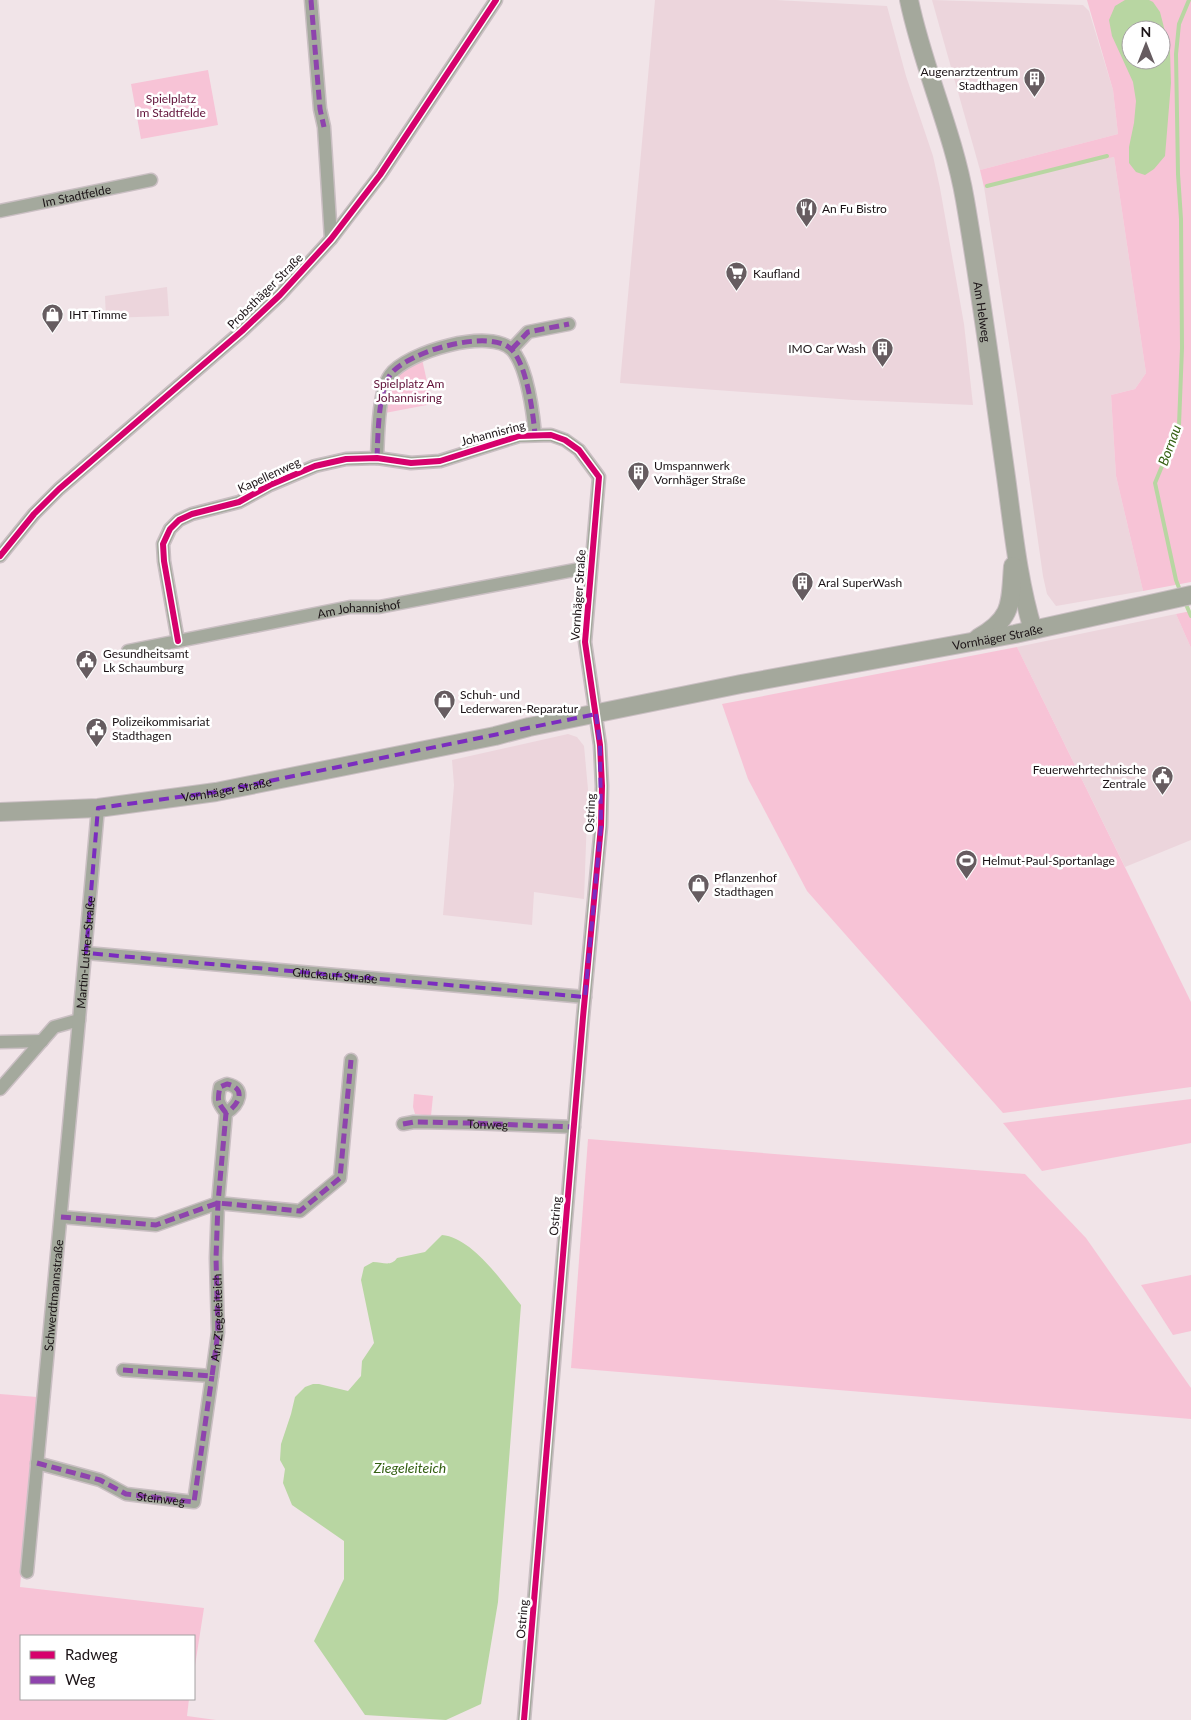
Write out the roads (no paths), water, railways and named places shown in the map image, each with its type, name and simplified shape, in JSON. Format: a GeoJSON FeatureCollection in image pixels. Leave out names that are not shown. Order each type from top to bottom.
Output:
{"type":"FeatureCollection","features":[{"type":"Feature","properties":{"kind":"main road","name":"Am Helweg"},"geometry":{"type":"LineString","coordinates":[[909,0],[923,57],[943,113],[965,199],[1015,538],[1026,606],[1033,630]]}},
{"type":"Feature","properties":{"kind":"main road"},"geometry":{"type":"LineString","coordinates":[[968,643],[992,630],[1006,614],[1010,605],[1015,538]]}},
{"type":"Feature","properties":{"kind":"main road","name":"Vornhäger Straße"},"geometry":{"type":"LineString","coordinates":[[0,812],[98,808],[216,792],[596,714],[1033,630],[1191,595]]}},
{"type":"Feature","properties":{"kind":"street"},"geometry":{"type":"LineString","coordinates":[[311,0],[320,108],[324,127],[332,239]]}},
{"type":"Feature","properties":{"kind":"street","name":"Probsthäger Straße"},"geometry":{"type":"LineString","coordinates":[[0,556],[34,514],[59,489],[242,331],[280,295],[332,239],[380,175],[496,0]]}},
{"type":"Feature","properties":{"kind":"street","name":"Im Stadtfelde"},"geometry":{"type":"LineString","coordinates":[[0,211],[151,180]]}},
{"type":"Feature","properties":{"kind":"street"},"geometry":{"type":"LineString","coordinates":[[377,458],[384,385],[390,374],[409,360],[430,351],[481,341],[502,343],[512,349],[528,332],[569,324]]}},
{"type":"Feature","properties":{"kind":"street","name":"Johannisring"},"geometry":{"type":"LineString","coordinates":[[512,349],[522,367],[533,410],[535,434]]}},
{"type":"Feature","properties":{"kind":"street","name":"Johannisring"},"geometry":{"type":"LineString","coordinates":[[377,458],[411,463],[440,460],[519,436],[535,434],[552,435],[565,440],[579,450],[599,478]]}},
{"type":"Feature","properties":{"kind":"street","name":"Kapellenweg"},"geometry":{"type":"LineString","coordinates":[[178,641],[163,544],[170,529],[179,520],[192,514],[239,502],[270,485],[315,466],[346,459],[377,458]]}},
{"type":"Feature","properties":{"kind":"street","name":"Vornhäger Straße"},"geometry":{"type":"LineString","coordinates":[[596,714],[585,642],[599,478]]}},
{"type":"Feature","properties":{"kind":"street","name":"Am Johannishof"},"geometry":{"type":"LineString","coordinates":[[128,651],[350,607],[379,606],[590,567]]}},
{"type":"Feature","properties":{"kind":"street","name":"Ostring"},"geometry":{"type":"LineString","coordinates":[[524,1720],[601,826],[602,786],[596,714]]}},
{"type":"Feature","properties":{"kind":"street","name":"Martin-Luther-Straße"},"geometry":{"type":"LineString","coordinates":[[0,1088],[54,1027],[79,1020],[98,808]]}},
{"type":"Feature","properties":{"kind":"street","name":"Glückauf-Straße"},"geometry":{"type":"LineString","coordinates":[[86,953],[585,997]]}},
{"type":"Feature","properties":{"kind":"street","name":"Schwerdtmannstraße"},"geometry":{"type":"LineString","coordinates":[[27,1572],[79,1020]]}},
{"type":"Feature","properties":{"kind":"street"},"geometry":{"type":"LineString","coordinates":[[0,1042],[42,1041]]}},
{"type":"Feature","properties":{"kind":"street"},"geometry":{"type":"LineString","coordinates":[[61,1217],[156,1225],[218,1203],[300,1211],[340,1178],[350,1060]]}},
{"type":"Feature","properties":{"kind":"street","name":"Am Ziegeleiteich"},"geometry":{"type":"LineString","coordinates":[[123,1370],[212,1376],[218,1326],[216,1258],[218,1203],[226,1113]]}},
{"type":"Feature","properties":{"kind":"street","name":"Tonweg"},"geometry":{"type":"LineString","coordinates":[[403,1124],[441,1123],[574,1127]]}},
{"type":"Feature","properties":{"kind":"street","name":"Steinweg"},"geometry":{"type":"LineString","coordinates":[[37,1463],[100,1480],[126,1494],[194,1502],[212,1376]]}},
{"type":"Feature","properties":{"kind":"water"},"geometry":{"type":"Polygon","coordinates":[[[1125,0],[1149,0],[1153,2],[1160,12],[1162,20],[1121,20],[1121,56],[1112,36],[1109,20],[1115,6],[1125,0]]]}},
{"type":"Feature","properties":{"kind":"water"},"geometry":{"type":"Polygon","coordinates":[[[1128,70],[1171,70],[1165,156],[1154,169],[1145,175],[1136,172],[1129,163],[1129,147],[1136,101],[1133,82],[1128,70]]]}},
{"type":"Feature","properties":{"kind":"water","name":"Ziegeleiteich"},"geometry":{"type":"Polygon","coordinates":[[[442,1235],[454,1238],[476,1252],[521,1305],[498,1602],[481,1704],[446,1720],[365,1715],[314,1641],[344,1579],[344,1541],[292,1505],[283,1483],[285,1469],[280,1460],[281,1444],[295,1397],[305,1387],[319,1384],[348,1391],[361,1376],[362,1361],[374,1343],[361,1280],[364,1267],[373,1262],[389,1263],[397,1258],[425,1252],[442,1235]]]}},
{"type":"Feature","properties":{"kind":"waterway","name":"Bornau"},"geometry":{"type":"LineString","coordinates":[[1181,593],[1176,580],[1155,483],[1179,425],[1182,348],[1181,219],[1178,174],[1176,54],[1179,24],[1189,0]]}},
{"type":"Feature","properties":{"kind":"waterway"},"geometry":{"type":"LineString","coordinates":[[987,186],[1107,156]]}},
{"type":"Feature","properties":{"kind":"waterway","name":"Bornau"},"geometry":{"type":"LineString","coordinates":[[1185,602],[1191,616]]}},
{"type":"Feature","properties":{"kind":"place","name":"Augenarztzentrum Stadthagen"},"geometry":{"type":"Point","coordinates":[1034,97]}},
{"type":"Feature","properties":{"kind":"place","name":"An Fu Bistro"},"geometry":{"type":"Point","coordinates":[806,227]}},
{"type":"Feature","properties":{"kind":"place","name":"Kaufland"},"geometry":{"type":"Point","coordinates":[737,292]}},
{"type":"Feature","properties":{"kind":"place","name":"IHT Timme"},"geometry":{"type":"Point","coordinates":[53,333]}},
{"type":"Feature","properties":{"kind":"place","name":"IMO Car Wash"},"geometry":{"type":"Point","coordinates":[882,367]}},
{"type":"Feature","properties":{"kind":"place","name":"Umspannwerk Vornhäger Straße"},"geometry":{"type":"Point","coordinates":[638,491]}},
{"type":"Feature","properties":{"kind":"place","name":"Aral SuperWash"},"geometry":{"type":"Point","coordinates":[802,601]}},
{"type":"Feature","properties":{"kind":"place","name":"Gesundheitsamt Lk Schaumburg"},"geometry":{"type":"Point","coordinates":[87,679]}},
{"type":"Feature","properties":{"kind":"place","name":"Schuh- und Lederwaren-Reparatur"},"geometry":{"type":"Point","coordinates":[444,720]}},
{"type":"Feature","properties":{"kind":"place","name":"Polizeikommisariat Stadthagen"},"geometry":{"type":"Point","coordinates":[96,747]}},
{"type":"Feature","properties":{"kind":"place","name":"Feuerwehrtechnische Zentrale"},"geometry":{"type":"Point","coordinates":[1162,795]}},
{"type":"Feature","properties":{"kind":"place","name":"Helmut-Paul-Sportanlage"},"geometry":{"type":"Point","coordinates":[966,879]}},
{"type":"Feature","properties":{"kind":"place","name":"Pflanzenhof Stadthagen"},"geometry":{"type":"Point","coordinates":[698,903]}},
{"type":"Feature","properties":{"kind":"park label","name":"Spielplatz Im Stadtfelde"},"geometry":{"type":"Point","coordinates":[171,105]}},
{"type":"Feature","properties":{"kind":"park label","name":"Spielplatz Am Johannisring"},"geometry":{"type":"Point","coordinates":[409,390]}}]}
